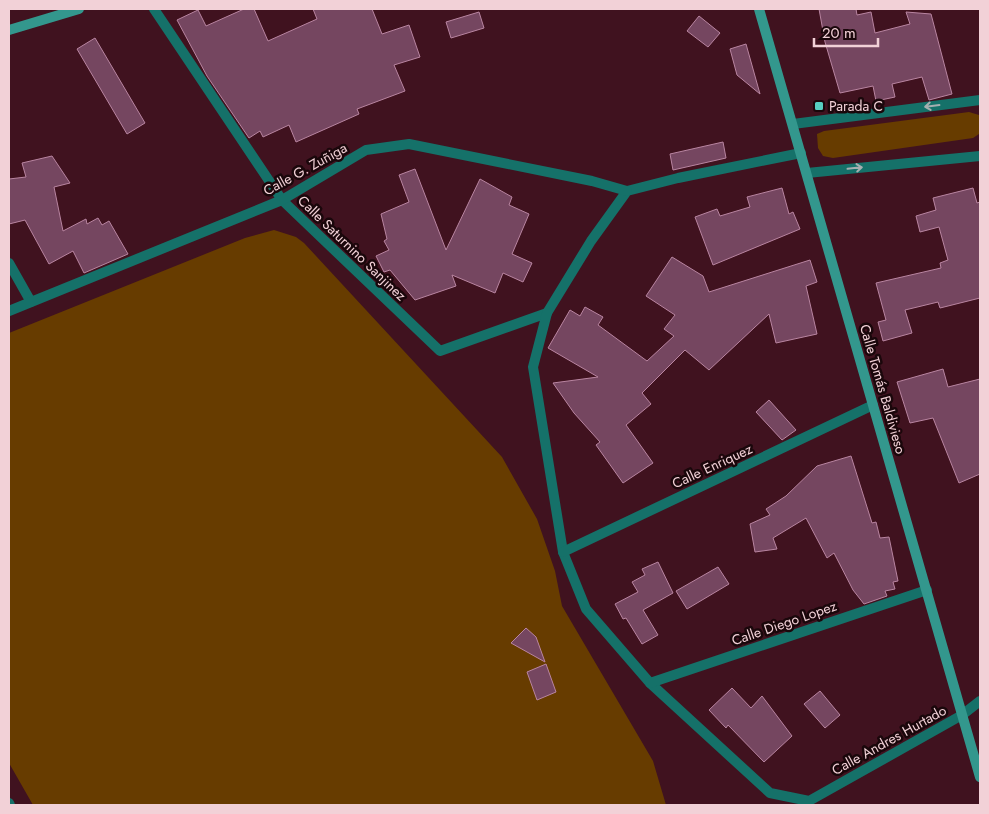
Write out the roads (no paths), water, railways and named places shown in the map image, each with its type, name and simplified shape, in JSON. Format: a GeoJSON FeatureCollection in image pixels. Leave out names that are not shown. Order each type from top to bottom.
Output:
{"type":"FeatureCollection","features":[{"type":"Feature","properties":{"kind":"street"},"geometry":{"type":"LineString","coordinates":[[9,30],[79,9]]}},
{"type":"Feature","properties":{"kind":"street","name":"Calle Saturnino Sanjinez"},"geometry":{"type":"LineString","coordinates":[[154,9],[282,200],[440,351],[547,313]]}},
{"type":"Feature","properties":{"kind":"street","name":"Calle Tomás Baldivieso"},"geometry":{"type":"LineString","coordinates":[[759,9],[980,777]]}},
{"type":"Feature","properties":{"kind":"street"},"geometry":{"type":"LineString","coordinates":[[793,124],[980,100]]}},
{"type":"Feature","properties":{"kind":"street","name":"Calle G. Zuñiga"},"geometry":{"type":"LineString","coordinates":[[9,311],[282,200],[366,150],[409,144],[592,181],[627,191]]}},
{"type":"Feature","properties":{"kind":"street"},"geometry":{"type":"LineString","coordinates":[[650,683],[586,609],[563,552],[533,367],[547,313],[591,241],[627,191],[678,178],[801,153]]}},
{"type":"Feature","properties":{"kind":"street"},"geometry":{"type":"LineString","coordinates":[[807,173],[980,156]]}},
{"type":"Feature","properties":{"kind":"street"},"geometry":{"type":"LineString","coordinates":[[9,263],[30,302]]}},
{"type":"Feature","properties":{"kind":"street","name":"Calle Enriquez"},"geometry":{"type":"LineString","coordinates":[[563,552],[873,405]]}},
{"type":"Feature","properties":{"kind":"street","name":"Calle Diego Lopez"},"geometry":{"type":"LineString","coordinates":[[650,683],[927,590]]}},
{"type":"Feature","properties":{"kind":"street","name":"Calle Andres Hurtado"},"geometry":{"type":"LineString","coordinates":[[650,683],[770,793],[810,801],[962,715],[980,701]]}},
{"type":"Feature","properties":{"kind":"place","name":"Parada C"},"geometry":{"type":"Point","coordinates":[819,106]}}]}
